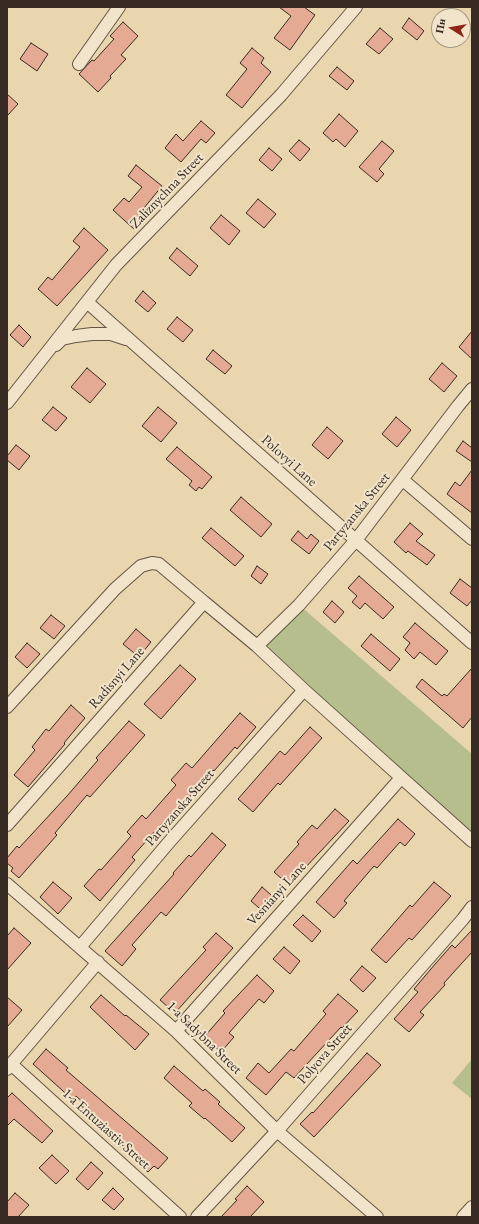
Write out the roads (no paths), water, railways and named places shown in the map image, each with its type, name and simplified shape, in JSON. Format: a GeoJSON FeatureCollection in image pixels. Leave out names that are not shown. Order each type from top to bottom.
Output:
{"type":"FeatureCollection","features":[{"type":"Feature","properties":{"kind":"street"},"geometry":{"type":"LineString","coordinates":[[79,64],[119,7]]}},
{"type":"Feature","properties":{"kind":"street","name":"Zaliznychna Street"},"geometry":{"type":"LineString","coordinates":[[7,403],[116,265],[281,96],[356,7]]}},
{"type":"Feature","properties":{"kind":"street","name":"Polovyi Lane"},"geometry":{"type":"LineString","coordinates":[[87,302],[472,643]]}},
{"type":"Feature","properties":{"kind":"street"},"geometry":{"type":"LineString","coordinates":[[48,351],[62,340],[76,336],[111,334],[129,340]]}},
{"type":"Feature","properties":{"kind":"street","name":"Partyzanska Street"},"geometry":{"type":"LineString","coordinates":[[257,646],[299,605],[356,540],[472,389]]}},
{"type":"Feature","properties":{"kind":"street"},"geometry":{"type":"LineString","coordinates":[[403,480],[472,539]]}},
{"type":"Feature","properties":{"kind":"street"},"geometry":{"type":"LineString","coordinates":[[7,707],[115,589],[141,566],[152,563],[159,564],[257,646],[401,778],[472,840]]}},
{"type":"Feature","properties":{"kind":"street","name":"Radisnyi Lane"},"geometry":{"type":"LineString","coordinates":[[7,825],[204,602]]}},
{"type":"Feature","properties":{"kind":"street","name":"Partyzanska Street"},"geometry":{"type":"LineString","coordinates":[[80,947],[304,690]]}},
{"type":"Feature","properties":{"kind":"street","name":"Vesnianyi Lane"},"geometry":{"type":"LineString","coordinates":[[176,1031],[401,778]]}},
{"type":"Feature","properties":{"kind":"street","name":"1-a Sadybna Street"},"geometry":{"type":"LineString","coordinates":[[7,884],[176,1031],[277,1131],[377,1217]]}},
{"type":"Feature","properties":{"kind":"street","name":"Polyova Street"},"geometry":{"type":"LineString","coordinates":[[197,1217],[277,1131],[464,919],[472,906]]}},
{"type":"Feature","properties":{"kind":"street"},"geometry":{"type":"LineString","coordinates":[[9,1066],[98,962]]}},
{"type":"Feature","properties":{"kind":"street","name":"1-a Entuziastiv Street"},"geometry":{"type":"LineString","coordinates":[[9,1066],[180,1217]]}},
{"type":"Feature","properties":{"kind":"street"},"geometry":{"type":"LineString","coordinates":[[463,1217],[472,1207]]}}]}
